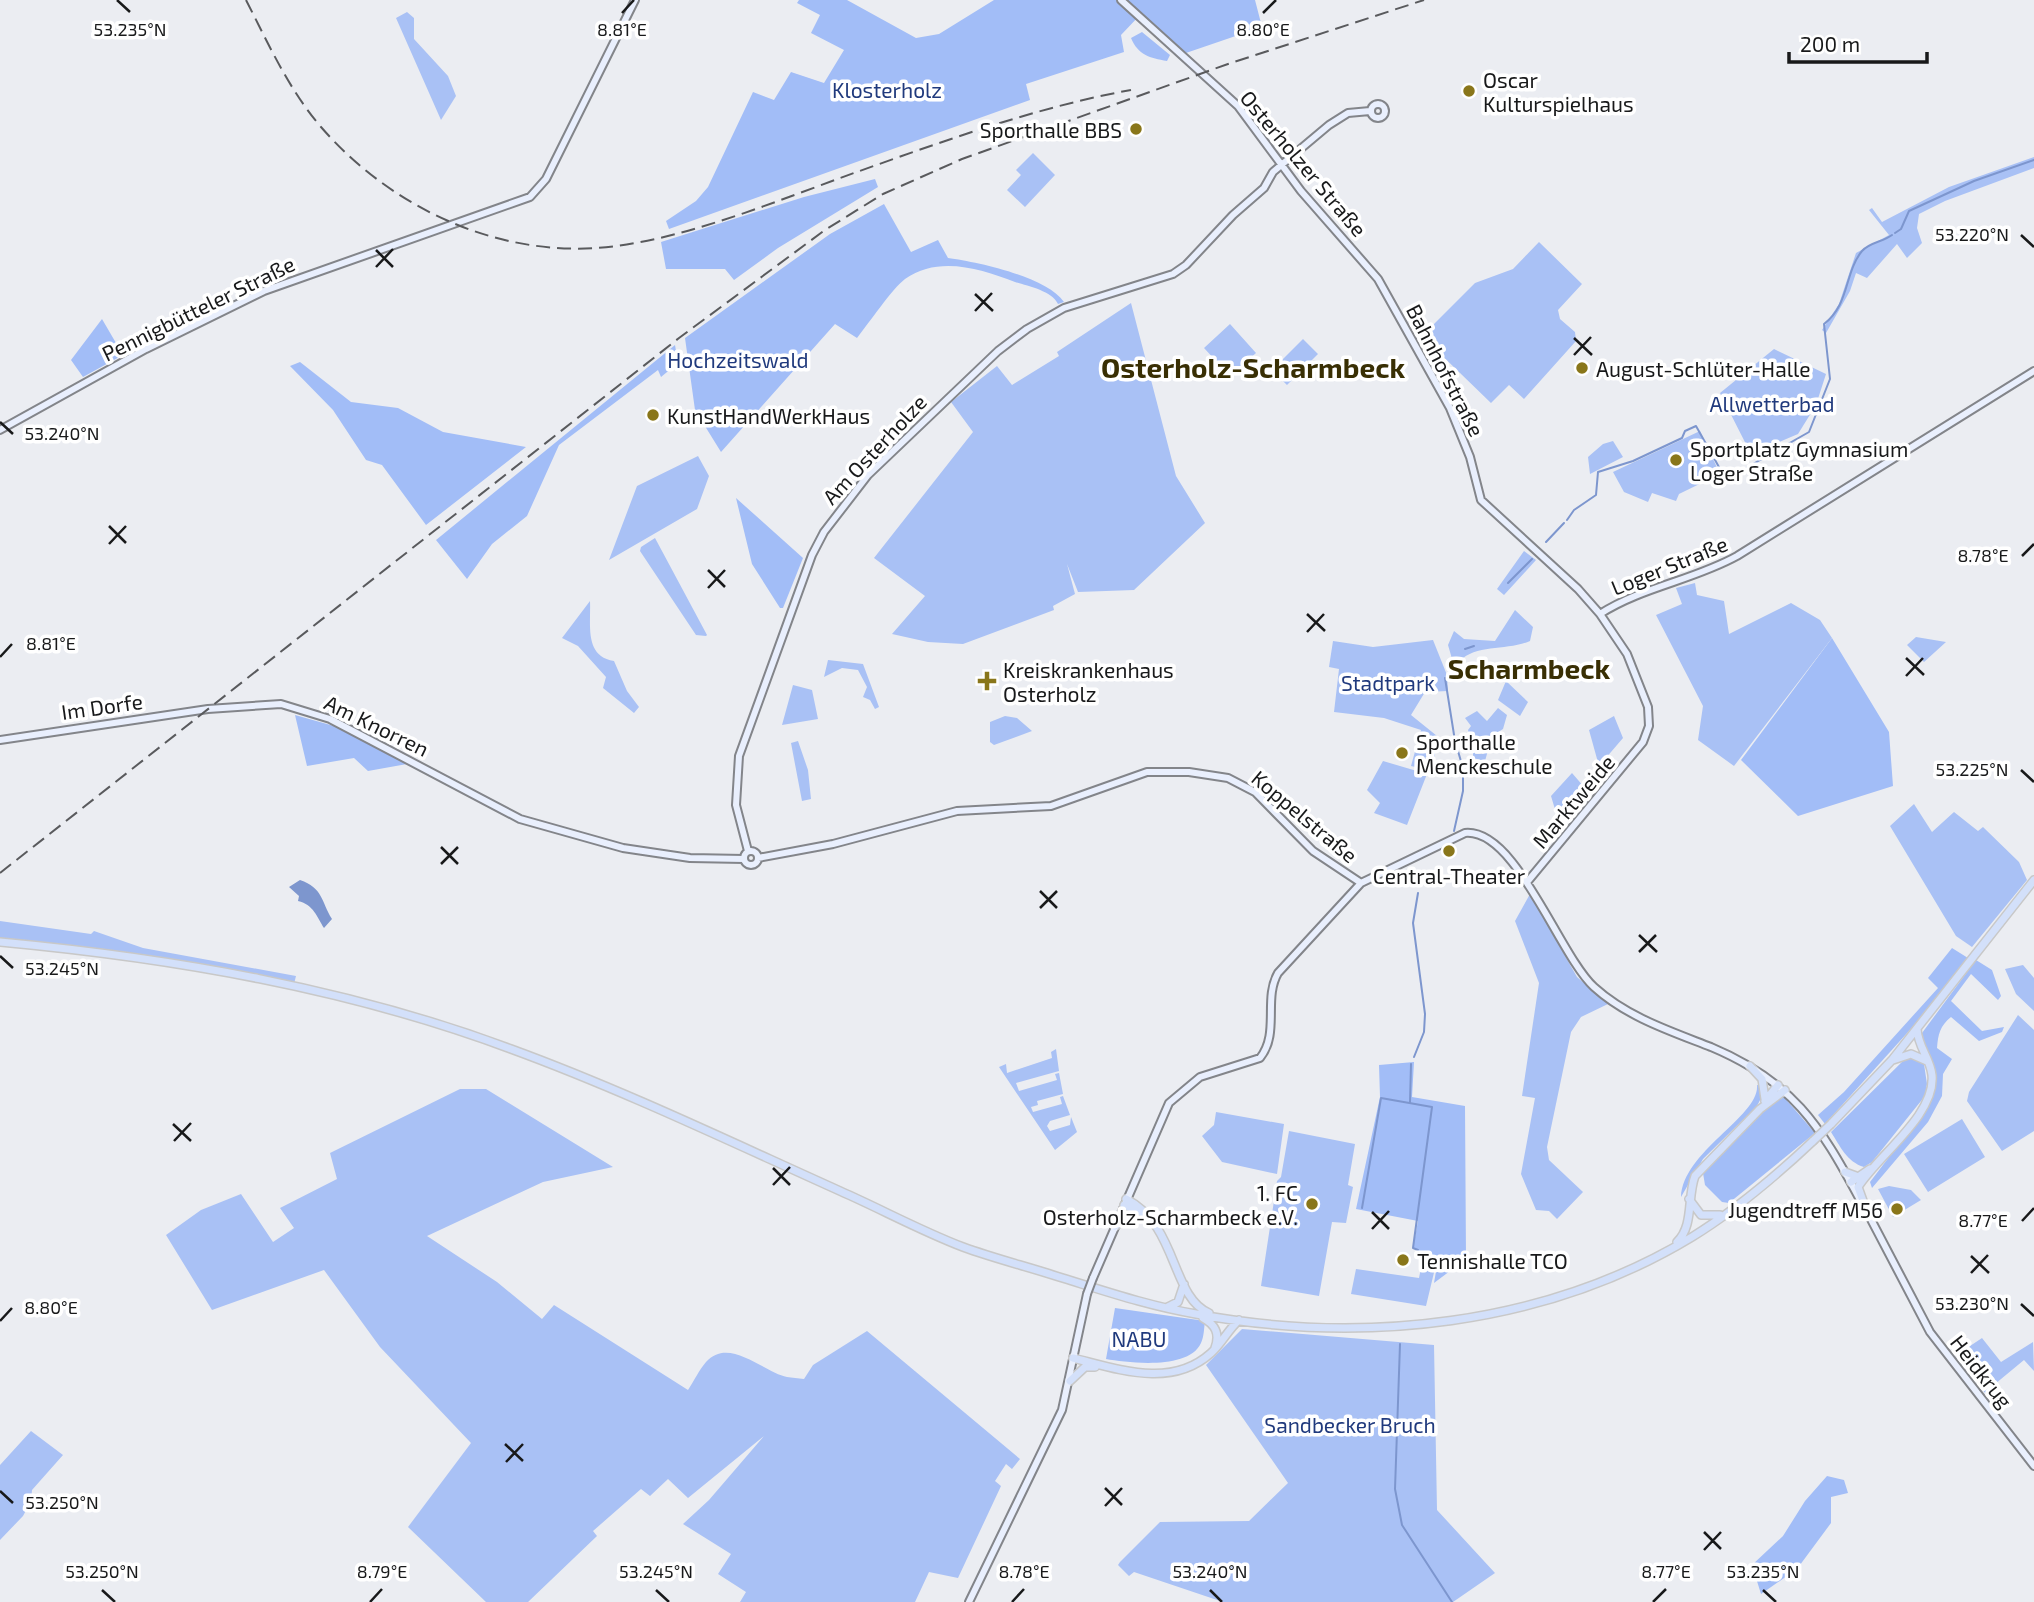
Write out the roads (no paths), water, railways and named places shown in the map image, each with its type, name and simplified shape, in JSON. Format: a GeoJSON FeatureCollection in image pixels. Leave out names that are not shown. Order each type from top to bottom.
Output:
{"type":"FeatureCollection","features":[{"type":"Feature","properties":{"kind":"main road"},"geometry":{"type":"LineString","coordinates":[[0,942],[140,960],[289,986],[381,1007],[471,1035],[596,1083],[963,1247],[1196,1315],[1363,1328],[1427,1324],[1506,1311],[1586,1288],[1668,1249],[1724,1214],[1764,1185],[1813,1141],[1892,1060],[2034,880]]}},
{"type":"Feature","properties":{"kind":"main road"},"geometry":{"type":"LineString","coordinates":[[1856,1180],[1874,1168],[1924,1108],[1932,1088],[1929,1064],[1918,1041],[1917,1029]]}},
{"type":"Feature","properties":{"kind":"main road"},"geometry":{"type":"LineString","coordinates":[[1892,1060],[1911,1054],[1929,1064]]}},
{"type":"Feature","properties":{"kind":"main road"},"geometry":{"type":"LineString","coordinates":[[1750,1066],[1762,1079],[1765,1099]]}},
{"type":"Feature","properties":{"kind":"main road"},"geometry":{"type":"LineString","coordinates":[[1760,1109],[1765,1099],[1781,1088]]}},
{"type":"Feature","properties":{"kind":"main road"},"geometry":{"type":"LineString","coordinates":[[1668,1249],[1686,1230],[1689,1198],[1695,1176],[1781,1088]]}},
{"type":"Feature","properties":{"kind":"main road"},"geometry":{"type":"LineString","coordinates":[[1845,1172],[1856,1180],[1867,1212]]}},
{"type":"Feature","properties":{"kind":"main road"},"geometry":{"type":"LineString","coordinates":[[1689,1198],[1691,1206],[1701,1215],[1724,1214]]}},
{"type":"Feature","properties":{"kind":"main road"},"geometry":{"type":"LineString","coordinates":[[1125,1202],[1137,1211],[1149,1214]]}},
{"type":"Feature","properties":{"kind":"main road"},"geometry":{"type":"LineString","coordinates":[[1125,1202],[1149,1214],[1159,1227],[1195,1305],[1219,1318]]}},
{"type":"Feature","properties":{"kind":"main road"},"geometry":{"type":"LineString","coordinates":[[1115,1226],[1137,1211]]}},
{"type":"Feature","properties":{"kind":"main road"},"geometry":{"type":"LineString","coordinates":[[1166,1308],[1178,1302],[1185,1284]]}},
{"type":"Feature","properties":{"kind":"main road"},"geometry":{"type":"LineString","coordinates":[[1196,1315],[1215,1328],[1215,1349]]}},
{"type":"Feature","properties":{"kind":"main road"},"geometry":{"type":"LineString","coordinates":[[1073,1361],[1141,1374],[1166,1372],[1190,1365],[1215,1349],[1239,1320]]}},
{"type":"Feature","properties":{"kind":"main road"},"geometry":{"type":"LineString","coordinates":[[1073,1361],[1085,1367],[1097,1367]]}},
{"type":"Feature","properties":{"kind":"main road"},"geometry":{"type":"LineString","coordinates":[[1070,1381],[1085,1367]]}},
{"type":"Feature","properties":{"kind":"street","name":"Pennigbütteler Straße"},"geometry":{"type":"LineString","coordinates":[[0,430],[146,349],[264,291],[519,202],[537,192],[635,0]]}},
{"type":"Feature","properties":{"kind":"street","name":"Osterholzer Straße"},"geometry":{"type":"LineString","coordinates":[[1121,0],[1238,106],[1281,165],[1366,264]]}},
{"type":"Feature","properties":{"kind":"street"},"geometry":{"type":"LineString","coordinates":[[1281,165],[1343,115],[1370,111]]}},
{"type":"Feature","properties":{"kind":"street","name":"Am Osterholze"},"geometry":{"type":"LineString","coordinates":[[748,851],[736,805],[739,756],[812,555],[837,514],[897,445],[998,351],[1027,328],[1089,299],[1173,274],[1186,265],[1233,215],[1264,188],[1273,172],[1281,165]]}},
{"type":"Feature","properties":{"kind":"street","name":"Bahnhofstraße"},"geometry":{"type":"LineString","coordinates":[[1366,264],[1397,311],[1450,408],[1470,457],[1480,500],[1578,589],[1600,614],[1627,654],[1644,692],[1650,718],[1643,742]]}},
{"type":"Feature","properties":{"kind":"street","name":"Loger Straße"},"geometry":{"type":"LineString","coordinates":[[1600,614],[1636,596],[1717,567],[2034,371]]}},
{"type":"Feature","properties":{"kind":"street","name":"Am Knorren"},"geometry":{"type":"LineString","coordinates":[[208,709],[264,703],[312,712],[520,820],[624,848],[690,858],[744,859]]}},
{"type":"Feature","properties":{"kind":"street","name":"Im Dorfe"},"geometry":{"type":"LineString","coordinates":[[0,740],[208,709]]}},
{"type":"Feature","properties":{"kind":"street","name":"Marktweide"},"geometry":{"type":"LineString","coordinates":[[1528,881],[1643,742]]}},
{"type":"Feature","properties":{"kind":"street","name":"Koppelstraße"},"geometry":{"type":"LineString","coordinates":[[744,859],[752,865],[758,858],[822,846],[968,809],[1051,806],[1147,772],[1204,773],[1228,778],[1255,792],[1313,851],[1361,883]]}},
{"type":"Feature","properties":{"kind":"street"},"geometry":{"type":"LineString","coordinates":[[969,1602],[1055,1426],[1070,1381],[1087,1294],[1169,1103],[1200,1077],[1260,1058],[1269,1042],[1272,988],[1278,973],[1361,883],[1465,834],[1478,836],[1498,848],[1528,881],[1575,966],[1599,992],[1634,1015],[1750,1066],[1781,1088],[1820,1129],[1845,1172]]}},
{"type":"Feature","properties":{"kind":"street"},"geometry":{"type":"LineString","coordinates":[[744,859],[748,851],[755,852],[758,858]]}},
{"type":"Feature","properties":{"kind":"street","name":"Heidkrug"},"geometry":{"type":"LineString","coordinates":[[1867,1212],[1930,1332],[2034,1466]]}},
{"type":"Feature","properties":{"kind":"waterway"},"geometry":{"type":"LineString","coordinates":[[1895,233],[1901,229],[1909,211],[1974,181],[2034,160]]}},
{"type":"Feature","properties":{"kind":"waterway"},"geometry":{"type":"LineString","coordinates":[[1567,520],[1574,510],[1596,495],[1598,472],[1633,461],[1682,438],[1685,431],[1696,426],[1724,476],[1746,468],[1809,432],[1830,379],[1824,324],[1843,298],[1852,269],[1862,251],[1892,235]]}},
{"type":"Feature","properties":{"kind":"waterway"},"geometry":{"type":"LineString","coordinates":[[1546,542],[1564,523]]}},
{"type":"Feature","properties":{"kind":"waterway"},"geometry":{"type":"LineString","coordinates":[[1508,583],[1532,559]]}},
{"type":"Feature","properties":{"kind":"waterway"},"geometry":{"type":"LineString","coordinates":[[1465,649],[1474,646]]}},
{"type":"Feature","properties":{"kind":"waterway"},"geometry":{"type":"LineString","coordinates":[[1445,678],[1455,741],[1463,768],[1463,791],[1454,831]]}},
{"type":"Feature","properties":{"kind":"waterway"},"geometry":{"type":"LineString","coordinates":[[1414,1057],[1424,1032],[1425,1014],[1413,923],[1418,893]]}},
{"type":"Feature","properties":{"kind":"waterway"},"geometry":{"type":"LineString","coordinates":[[1410,1102],[1411,1064]]}},
{"type":"Feature","properties":{"kind":"waterway"},"geometry":{"type":"LineString","coordinates":[[1362,1208],[1381,1098],[1432,1107],[1413,1248],[1418,1250]]}},
{"type":"Feature","properties":{"kind":"waterway"},"geometry":{"type":"LineString","coordinates":[[1400,1344],[1395,1489],[1402,1525],[1452,1602]]}},
{"type":"Feature","properties":{"kind":"railway"},"geometry":{"type":"LineString","coordinates":[[246,0],[299,98],[321,127],[350,157],[417,206],[454,224],[493,237],[534,246],[575,249],[617,246],[677,234],[737,216],[991,126],[1131,90]]}},
{"type":"Feature","properties":{"kind":"railway"},"geometry":{"type":"LineString","coordinates":[[0,873],[679,338],[825,230],[883,194],[962,159],[1228,64],[1424,0]]}},
{"type":"Feature","properties":{"kind":"place","name":"Oscar Kulturspielhaus"},"geometry":{"type":"Point","coordinates":[1469,91]}},
{"type":"Feature","properties":{"kind":"place","name":"Sporthalle BBS"},"geometry":{"type":"Point","coordinates":[1136,129]}},
{"type":"Feature","properties":{"kind":"place","name":"August-Schlüter-Halle"},"geometry":{"type":"Point","coordinates":[1582,368]}},
{"type":"Feature","properties":{"kind":"place","name":"KunstHandWerkHaus"},"geometry":{"type":"Point","coordinates":[653,415]}},
{"type":"Feature","properties":{"kind":"place","name":"Sportplatz Gymnasium Loger Straße"},"geometry":{"type":"Point","coordinates":[1676,460]}},
{"type":"Feature","properties":{"kind":"place","name":"Kreiskrankenhaus Osterholz"},"geometry":{"type":"Point","coordinates":[987,681]}},
{"type":"Feature","properties":{"kind":"place","name":"Sporthalle Menckeschule"},"geometry":{"type":"Point","coordinates":[1402,753]}},
{"type":"Feature","properties":{"kind":"place","name":"Central-Theater"},"geometry":{"type":"Point","coordinates":[1449,851]}},
{"type":"Feature","properties":{"kind":"place","name":"1. FC Osterholz-Scharmbeck e.V."},"geometry":{"type":"Point","coordinates":[1312,1204]}},
{"type":"Feature","properties":{"kind":"place","name":"Jugendtreff M56"},"geometry":{"type":"Point","coordinates":[1897,1209]}},
{"type":"Feature","properties":{"kind":"place","name":"Tennishalle TCO"},"geometry":{"type":"Point","coordinates":[1403,1260]}},
{"type":"Feature","properties":{"kind":"district","name":"Osterholz-Scharmbeck"},"geometry":{"type":"Point","coordinates":[1253,367]}},
{"type":"Feature","properties":{"kind":"district","name":"Scharmbeck"},"geometry":{"type":"Point","coordinates":[1529,668]}},
{"type":"Feature","properties":{"kind":"park label","name":"Klosterholz"},"geometry":{"type":"Point","coordinates":[887,89]}},
{"type":"Feature","properties":{"kind":"park label","name":"Hochzeitswald"},"geometry":{"type":"Point","coordinates":[738,359]}},
{"type":"Feature","properties":{"kind":"park label","name":"Allwetterbad"},"geometry":{"type":"Point","coordinates":[1772,403]}},
{"type":"Feature","properties":{"kind":"park label","name":"Stadtpark"},"geometry":{"type":"Point","coordinates":[1388,682]}},
{"type":"Feature","properties":{"kind":"park label","name":"NABU"},"geometry":{"type":"Point","coordinates":[1139,1338]}},
{"type":"Feature","properties":{"kind":"park label","name":"Sandbecker Bruch"},"geometry":{"type":"Point","coordinates":[1350,1424]}}]}
